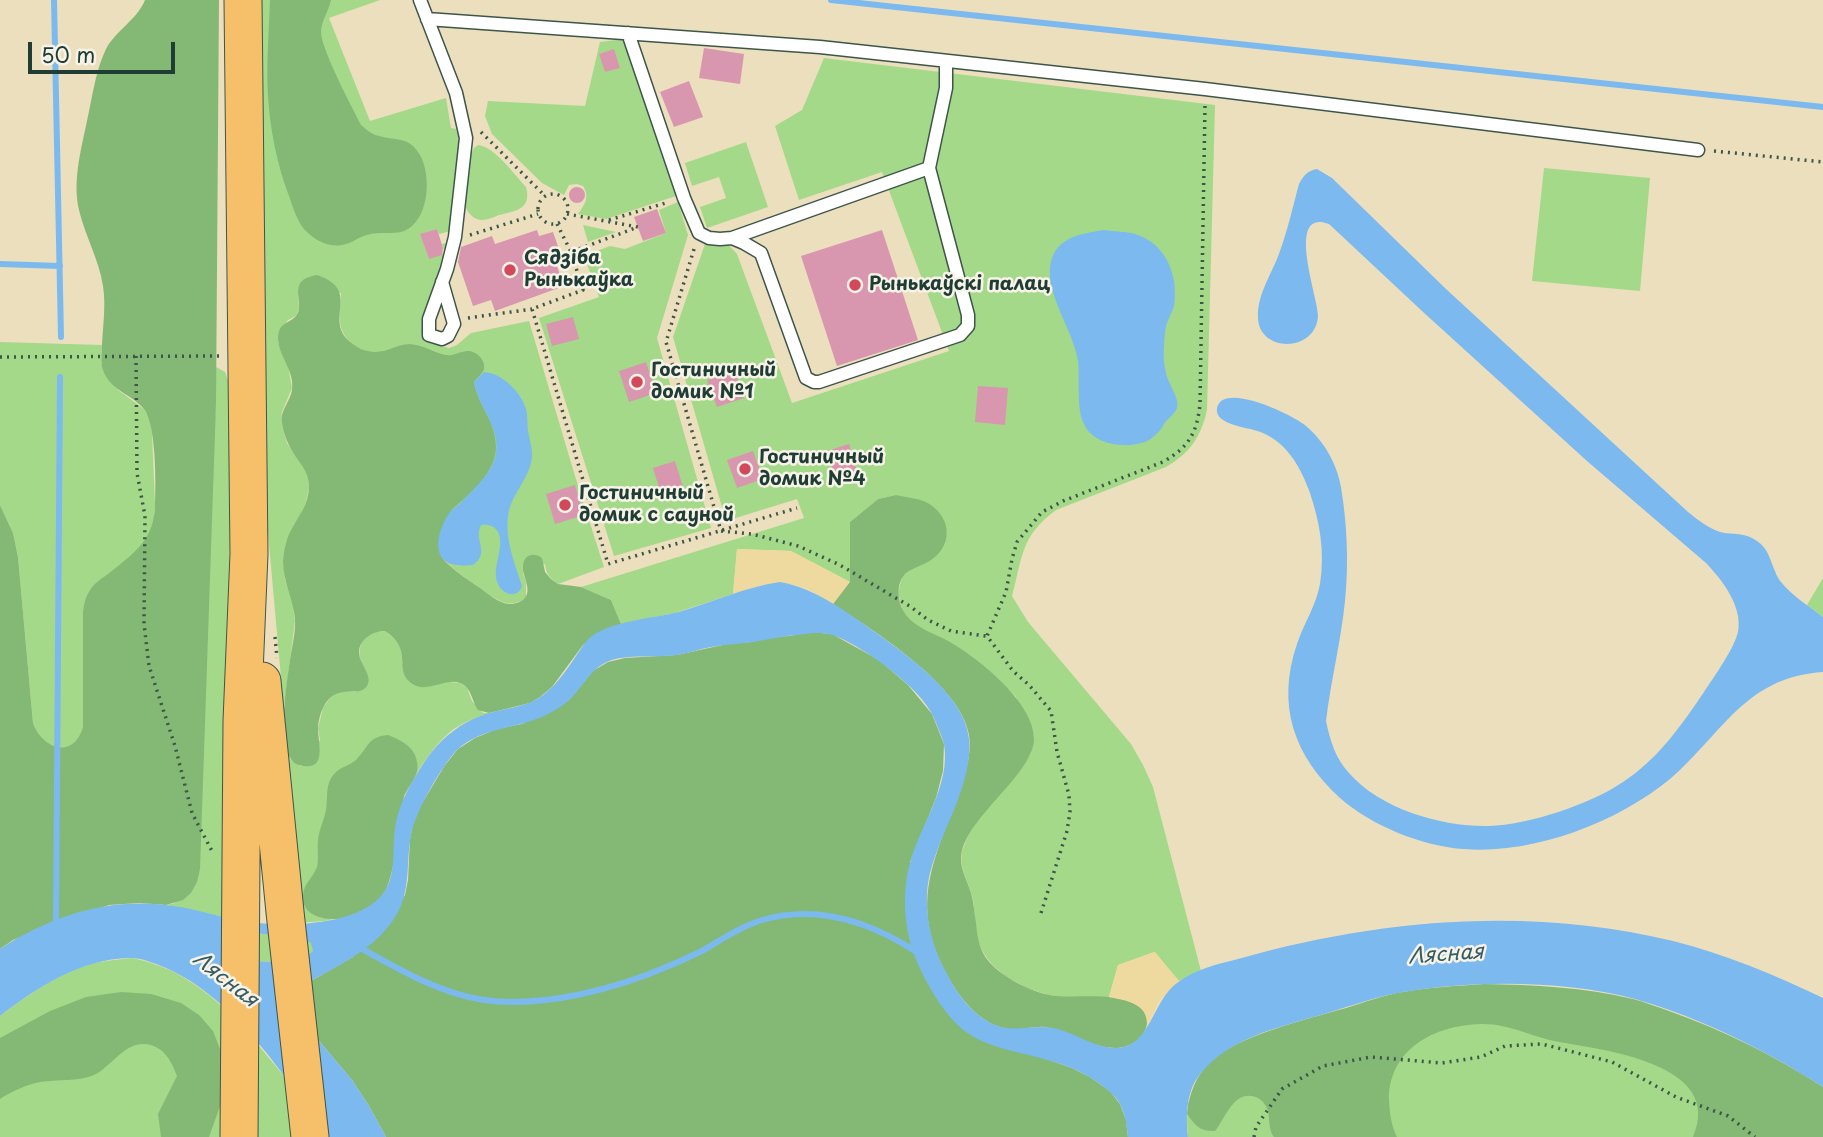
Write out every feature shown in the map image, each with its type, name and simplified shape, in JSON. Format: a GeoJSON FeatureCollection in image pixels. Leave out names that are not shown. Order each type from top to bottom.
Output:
{"type":"FeatureCollection","features":[{"type":"Feature","properties":{"kind":"main road"},"geometry":{"type":"LineString","coordinates":[[243,0],[249,554],[242,721],[258,803],[285,912],[310,1137]]}},
{"type":"Feature","properties":{"kind":"main road"},"geometry":{"type":"LineString","coordinates":[[239,1137],[258,803]]}},
{"type":"Feature","properties":{"kind":"lane"},"geometry":{"type":"LineString","coordinates":[[420,0],[456,93],[466,138],[455,237],[429,319],[429,335],[442,339],[453,330],[453,318],[442,282]]}},
{"type":"Feature","properties":{"kind":"lane"},"geometry":{"type":"LineString","coordinates":[[427,19],[820,47],[1205,89],[1698,150]]}},
{"type":"Feature","properties":{"kind":"lane"},"geometry":{"type":"LineString","coordinates":[[628,33],[684,198],[699,233],[720,239],[732,238],[929,168]]}},
{"type":"Feature","properties":{"kind":"lane"},"geometry":{"type":"LineString","coordinates":[[732,238],[761,253],[806,378],[814,382],[960,335],[968,326],[968,314],[929,168],[946,88],[946,62]]}},
{"type":"Feature","properties":{"kind":"path"},"geometry":{"type":"LineString","coordinates":[[986,636],[1006,592],[1017,542],[1042,512],[1063,501],[1163,462],[1178,453],[1194,432],[1200,404],[1205,89]]}},
{"type":"Feature","properties":{"kind":"path"},"geometry":{"type":"LineString","coordinates":[[478,126],[481,133],[545,196]]}},
{"type":"Feature","properties":{"kind":"path"},"geometry":{"type":"LineString","coordinates":[[1698,150],[1823,162]]}},
{"type":"Feature","properties":{"kind":"path"},"geometry":{"type":"LineString","coordinates":[[552,194],[566,202],[567,214],[562,222],[546,223],[538,214],[538,204],[545,196],[552,194]]}},
{"type":"Feature","properties":{"kind":"path"},"geometry":{"type":"LineString","coordinates":[[606,221],[684,198]]}},
{"type":"Feature","properties":{"kind":"path"},"geometry":{"type":"LineString","coordinates":[[455,237],[468,236],[538,214]]}},
{"type":"Feature","properties":{"kind":"path"},"geometry":{"type":"LineString","coordinates":[[567,214],[638,227],[571,252]]}},
{"type":"Feature","properties":{"kind":"path"},"geometry":{"type":"LineString","coordinates":[[453,318],[532,309],[583,290],[571,252],[557,224]]}},
{"type":"Feature","properties":{"kind":"path"},"geometry":{"type":"LineString","coordinates":[[699,233],[666,342],[721,531]]}},
{"type":"Feature","properties":{"kind":"path"},"geometry":{"type":"LineString","coordinates":[[532,309],[608,564],[796,508]]}},
{"type":"Feature","properties":{"kind":"path"},"geometry":{"type":"LineString","coordinates":[[136,356],[137,473],[145,516],[144,624],[149,666],[175,746],[192,813],[217,863]]}},
{"type":"Feature","properties":{"kind":"path"},"geometry":{"type":"LineString","coordinates":[[0,357],[248,356]]}},
{"type":"Feature","properties":{"kind":"path"},"geometry":{"type":"LineString","coordinates":[[721,531],[752,534],[798,546],[840,565],[928,620],[951,631],[986,636],[1013,671],[1051,711],[1057,752],[1069,795],[1070,812],[1067,831],[1041,913]]}},
{"type":"Feature","properties":{"kind":"path"},"geometry":{"type":"LineString","coordinates":[[1254,1137],[1256,1127],[1282,1089],[1323,1066],[1371,1057],[1441,1063],[1480,1058],[1505,1046],[1542,1044],[1612,1062],[1676,1097],[1728,1116],[1755,1137]]}},
{"type":"Feature","properties":{"kind":"green space"},"geometry":{"type":"Polygon","coordinates":[[[145,0],[219,0],[216,404],[200,869],[191,893],[183,900],[166,905],[109,905],[13,940],[0,949],[0,505],[13,533],[18,557],[33,723],[44,739],[58,747],[72,744],[83,727],[83,612],[87,597],[95,584],[141,544],[154,516],[155,468],[151,427],[144,409],[116,388],[103,370],[103,286],[77,199],[81,151],[103,57],[110,42],[137,13],[145,0]]]}},
{"type":"Feature","properties":{"kind":"green space"},"geometry":{"type":"Polygon","coordinates":[[[261,0],[380,0],[329,18],[370,121],[446,98],[451,128],[456,129],[460,144],[451,231],[439,234],[437,229],[421,234],[429,258],[445,253],[442,244],[450,242],[424,337],[430,343],[449,348],[471,333],[529,321],[604,567],[558,584],[549,576],[545,564],[523,573],[526,597],[519,602],[507,603],[494,598],[451,567],[443,559],[469,351],[448,355],[410,344],[384,352],[369,352],[355,346],[341,329],[341,293],[298,295],[299,308],[296,316],[288,320],[279,333],[278,342],[288,365],[292,388],[281,421],[287,443],[308,474],[309,487],[306,502],[286,544],[283,562],[295,621],[284,706],[290,759],[301,766],[320,740],[318,728],[323,708],[330,698],[338,692],[356,692],[366,671],[360,657],[361,644],[376,632],[385,631],[396,641],[402,654],[402,664],[450,682],[460,683],[467,688],[472,701],[483,713],[489,713],[454,729],[430,753],[407,791],[344,917],[297,923],[281,678],[265,499],[261,0]]]}},
{"type":"Feature","properties":{"kind":"green space"},"geometry":{"type":"Polygon","coordinates":[[[270,0],[331,0],[321,28],[322,40],[361,125],[376,135],[407,142],[416,149],[424,164],[427,186],[423,208],[419,218],[404,231],[372,234],[336,246],[319,241],[301,225],[281,172],[270,121],[267,72],[270,0]]]}},
{"type":"Feature","properties":{"kind":"green space"},"geometry":{"type":"Polygon","coordinates":[[[624,39],[676,196],[606,219],[578,214],[586,200],[583,186],[569,185],[564,195],[542,183],[492,134],[485,116],[488,101],[585,106],[600,42],[624,39]]]}},
{"type":"Feature","properties":{"kind":"green space"},"geometry":{"type":"Polygon","coordinates":[[[824,58],[1215,105],[1207,410],[1201,428],[1188,450],[1166,467],[1056,510],[1044,520],[1035,529],[1025,548],[1012,596],[1028,622],[1131,744],[1153,787],[1201,971],[1179,981],[1154,952],[1118,965],[1109,997],[1057,996],[1027,988],[1006,976],[981,949],[976,933],[973,900],[963,869],[963,849],[975,824],[1031,753],[1016,697],[993,674],[954,645],[917,627],[903,612],[898,593],[902,577],[914,567],[928,562],[896,495],[878,499],[850,522],[850,582],[791,551],[737,549],[733,594],[675,613],[621,624],[611,600],[581,587],[804,518],[797,499],[726,521],[673,337],[705,244],[726,242],[737,254],[792,403],[949,351],[882,172],[799,200],[775,126],[802,110],[824,58]]]}},
{"type":"Feature","properties":{"kind":"green space"},"geometry":{"type":"Polygon","coordinates":[[[746,142],[768,207],[707,228],[700,207],[726,198],[719,177],[692,186],[685,163],[746,142]]]}},
{"type":"Feature","properties":{"kind":"green space"},"geometry":{"type":"Polygon","coordinates":[[[478,145],[497,156],[526,187],[527,200],[521,208],[482,220],[468,211],[465,206],[470,155],[478,145]]]}},
{"type":"Feature","properties":{"kind":"green space"},"geometry":{"type":"Polygon","coordinates":[[[1544,168],[1650,178],[1640,291],[1532,281],[1544,168]]]}},
{"type":"Feature","properties":{"kind":"green space"},"geometry":{"type":"Polygon","coordinates":[[[678,202],[688,235],[657,338],[711,528],[614,556],[539,318],[599,297],[584,256],[610,246],[625,249],[666,233],[659,210],[678,202]]]}},
{"type":"Feature","properties":{"kind":"green space"},"geometry":{"type":"Polygon","coordinates":[[[583,225],[616,232],[588,242],[583,225]]]}},
{"type":"Feature","properties":{"kind":"green space"},"geometry":{"type":"Polygon","coordinates":[[[317,275],[337,288],[342,332],[358,348],[380,352],[405,344],[415,344],[447,355],[471,351],[484,363],[483,371],[474,382],[494,430],[495,456],[480,483],[452,510],[443,559],[492,597],[503,603],[515,604],[527,594],[523,570],[525,559],[530,555],[539,556],[542,558],[545,572],[558,584],[581,587],[611,600],[621,624],[606,629],[583,645],[552,687],[540,697],[530,703],[489,713],[478,710],[467,688],[459,683],[424,687],[411,683],[403,672],[399,645],[385,631],[377,632],[366,638],[359,651],[368,675],[367,686],[363,690],[334,695],[328,700],[319,721],[318,761],[308,766],[299,765],[291,759],[284,734],[288,670],[295,623],[283,561],[288,537],[305,505],[309,482],[285,436],[281,420],[291,394],[292,383],[281,352],[278,333],[299,311],[298,293],[301,282],[317,275]]]}},
{"type":"Feature","properties":{"kind":"green space"},"geometry":{"type":"Polygon","coordinates":[[[0,342],[102,345],[101,363],[118,390],[144,409],[150,419],[154,520],[142,546],[83,612],[83,727],[78,738],[65,748],[51,745],[33,723],[18,557],[13,533],[0,505],[0,342]]]}},
{"type":"Feature","properties":{"kind":"green space"},"geometry":{"type":"Polygon","coordinates":[[[216,367],[225,372],[230,386],[229,918],[166,905],[175,903],[216,404],[216,367]]]}},
{"type":"Feature","properties":{"kind":"green space"},"geometry":{"type":"Polygon","coordinates":[[[896,495],[931,505],[943,518],[947,533],[943,548],[938,554],[907,573],[901,580],[899,594],[904,611],[915,624],[950,642],[990,671],[1016,697],[1032,726],[1034,740],[1031,753],[1013,780],[977,822],[962,851],[962,867],[972,897],[982,950],[1000,972],[1038,992],[1057,996],[1122,999],[1140,1007],[1146,1014],[1146,1030],[1126,1047],[1098,1045],[1045,1027],[1008,1029],[987,1021],[970,1008],[956,990],[934,946],[927,902],[930,881],[966,772],[970,750],[969,735],[962,716],[950,697],[933,678],[870,628],[833,604],[850,581],[850,522],[878,499],[896,495]]]}},
{"type":"Feature","properties":{"kind":"green space"},"geometry":{"type":"Polygon","coordinates":[[[1823,578],[1823,617],[1807,605],[1823,578]]]}},
{"type":"Feature","properties":{"kind":"green space"},"geometry":{"type":"Polygon","coordinates":[[[810,632],[832,634],[879,660],[908,685],[932,714],[944,744],[943,771],[936,798],[910,862],[941,1003],[1049,1060],[1090,1077],[1110,1091],[1120,1104],[1128,1137],[386,1137],[352,1080],[309,1029],[309,982],[353,957],[405,895],[413,824],[445,765],[458,749],[475,738],[497,729],[522,724],[569,700],[593,671],[608,662],[625,658],[677,655],[727,644],[810,632]]]}},
{"type":"Feature","properties":{"kind":"green space"},"geometry":{"type":"Polygon","coordinates":[[[388,735],[410,748],[418,767],[416,776],[404,796],[389,882],[380,899],[360,912],[337,919],[319,917],[305,907],[303,895],[317,867],[319,832],[326,810],[329,782],[336,772],[356,760],[372,740],[388,735]]]}},
{"type":"Feature","properties":{"kind":"green space"},"geometry":{"type":"Polygon","coordinates":[[[256,933],[305,940],[312,943],[313,951],[293,960],[254,961],[256,933]]]}},
{"type":"Feature","properties":{"kind":"green space"},"geometry":{"type":"Polygon","coordinates":[[[132,958],[158,965],[182,977],[225,1009],[224,1137],[0,1137],[0,1016],[68,972],[105,961],[132,958]]]}},
{"type":"Feature","properties":{"kind":"green space"},"geometry":{"type":"Polygon","coordinates":[[[1484,984],[1559,987],[1615,995],[1689,1018],[1729,1035],[1823,1087],[1823,1137],[1693,1137],[1698,1112],[1692,1092],[1677,1077],[1630,1056],[1549,1040],[1491,1024],[1447,1029],[1417,1043],[1406,1054],[1396,1067],[1389,1101],[1397,1137],[1274,1137],[1265,1105],[1258,1098],[1250,1096],[1237,1100],[1232,1105],[1215,1131],[1198,1127],[1187,1114],[1189,1099],[1201,1073],[1211,1061],[1239,1043],[1275,1029],[1389,995],[1484,984]]]}},
{"type":"Feature","properties":{"kind":"green space"},"geometry":{"type":"Polygon","coordinates":[[[121,992],[151,994],[181,1003],[199,1015],[213,1031],[224,1059],[224,1095],[209,1137],[161,1137],[158,1114],[177,1076],[165,1054],[151,1045],[130,1047],[94,1075],[81,1079],[35,1083],[0,1099],[0,1038],[50,1011],[86,997],[121,992]]]}},
{"type":"Feature","properties":{"kind":"green space"},"geometry":{"type":"Polygon","coordinates":[[[1400,992],[1823,1087],[1823,1137],[1188,1137],[1188,1102],[1400,992]]]}},
{"type":"Feature","properties":{"kind":"green space"},"geometry":{"type":"Polygon","coordinates":[[[255,1041],[292,1086],[298,1137],[254,1137],[255,1041]]]}},
{"type":"Feature","properties":{"kind":"sand"},"geometry":{"type":"Polygon","coordinates":[[[737,549],[791,551],[850,582],[833,604],[795,585],[773,584],[733,594],[737,549]]]}},
{"type":"Feature","properties":{"kind":"sand"},"geometry":{"type":"Polygon","coordinates":[[[1155,952],[1179,981],[1160,1000],[1147,1026],[1144,1012],[1135,1004],[1109,997],[1118,965],[1155,952]]]}},
{"type":"Feature","properties":{"kind":"water"},"geometry":{"type":"Polygon","coordinates":[[[1317,169],[1332,178],[1446,289],[1688,512],[1703,524],[1720,532],[1748,536],[1762,545],[1781,582],[1823,617],[1823,672],[1776,683],[1758,693],[1659,788],[1608,818],[1550,840],[1492,849],[1464,849],[1432,844],[1398,833],[1366,817],[1340,798],[1311,765],[1293,728],[1289,708],[1291,666],[1320,584],[1321,538],[1314,504],[1302,475],[1286,450],[1263,433],[1221,419],[1217,408],[1222,401],[1244,399],[1274,408],[1299,421],[1313,432],[1333,462],[1343,501],[1347,572],[1343,616],[1326,721],[1334,748],[1344,767],[1362,786],[1395,806],[1452,823],[1505,825],[1577,805],[1610,790],[1647,763],[1677,729],[1728,654],[1736,639],[1739,622],[1730,594],[1706,563],[1587,461],[1329,224],[1316,222],[1308,229],[1306,241],[1318,316],[1315,328],[1308,337],[1298,342],[1287,344],[1267,337],[1260,329],[1260,300],[1283,243],[1299,184],[1306,174],[1317,169]]]}},
{"type":"Feature","properties":{"kind":"water"},"geometry":{"type":"Polygon","coordinates":[[[1104,230],[1128,232],[1146,238],[1168,262],[1174,283],[1174,306],[1166,326],[1164,357],[1177,408],[1156,435],[1137,444],[1120,445],[1102,441],[1088,431],[1084,424],[1080,410],[1078,361],[1050,276],[1051,263],[1061,245],[1078,235],[1104,230]]]}},
{"type":"Feature","properties":{"kind":"water"},"geometry":{"type":"Polygon","coordinates":[[[484,372],[510,384],[520,396],[526,409],[532,451],[529,470],[509,509],[509,543],[522,586],[514,594],[503,591],[496,578],[500,540],[494,527],[481,525],[481,556],[473,565],[448,563],[442,558],[438,547],[442,528],[450,512],[480,483],[496,453],[495,434],[474,382],[484,372]]]}},
{"type":"Feature","properties":{"kind":"water","name":"Лясная"},"geometry":{"type":"Polygon","coordinates":[[[780,582],[794,585],[846,612],[921,667],[946,692],[964,719],[969,742],[967,770],[930,873],[927,911],[940,961],[950,980],[972,1010],[995,1025],[1009,1028],[1053,1028],[1107,1047],[1127,1046],[1143,1033],[1162,1001],[1177,983],[1198,971],[1222,963],[1291,945],[1399,926],[1509,921],[1564,923],[1619,930],[1692,946],[1750,966],[1823,998],[1823,1087],[1732,1036],[1635,999],[1550,985],[1459,985],[1380,997],[1278,1027],[1247,1039],[1219,1056],[1196,1080],[1190,1093],[1188,1137],[1128,1137],[1120,1104],[1114,1095],[1100,1084],[1064,1065],[975,1038],[958,1025],[935,995],[913,952],[906,919],[905,896],[910,863],[943,775],[944,744],[931,711],[905,682],[852,644],[835,636],[817,633],[716,646],[677,655],[609,661],[597,668],[574,695],[558,708],[535,720],[477,737],[467,742],[451,757],[430,790],[413,826],[405,894],[396,916],[380,936],[362,951],[309,982],[309,1029],[352,1080],[386,1137],[326,1137],[276,1065],[236,1019],[191,981],[148,961],[130,958],[112,960],[77,969],[45,985],[0,1016],[0,949],[38,928],[79,912],[121,904],[165,905],[247,922],[298,924],[333,920],[362,910],[384,892],[390,881],[397,818],[413,781],[439,743],[456,729],[475,718],[528,703],[543,695],[559,680],[587,640],[600,631],[622,623],[679,612],[780,582]],[[256,933],[254,961],[300,958],[313,951],[311,943],[256,933]]]}},
{"type":"Feature","properties":{"kind":"building"},"geometry":{"type":"Polygon","coordinates":[[[704,48],[744,54],[740,84],[699,78],[704,48]]]}},
{"type":"Feature","properties":{"kind":"building"},"geometry":{"type":"Polygon","coordinates":[[[614,49],[620,68],[605,72],[599,54],[614,49]]]}},
{"type":"Feature","properties":{"kind":"building"},"geometry":{"type":"Polygon","coordinates":[[[689,81],[703,117],[674,127],[660,92],[689,81]]]}},
{"type":"Feature","properties":{"kind":"building"},"geometry":{"type":"Polygon","coordinates":[[[577,187],[583,189],[583,201],[577,203],[571,201],[569,195],[571,189],[577,187]]]}},
{"type":"Feature","properties":{"kind":"building"},"geometry":{"type":"Polygon","coordinates":[[[657,209],[666,233],[643,241],[634,217],[657,209]]]}},
{"type":"Feature","properties":{"kind":"building"},"geometry":{"type":"Polygon","coordinates":[[[437,229],[443,248],[442,255],[429,259],[420,234],[437,229]]]}},
{"type":"Feature","properties":{"kind":"building","name":"Сядзіба Рынькаўка"},"geometry":{"type":"Polygon","coordinates":[[[537,230],[539,236],[553,232],[560,252],[553,255],[564,286],[495,311],[491,300],[473,306],[458,262],[461,247],[492,236],[495,244],[537,230]]]}},
{"type":"Feature","properties":{"kind":"building","name":"Рынькаўскi палац"},"geometry":{"type":"Polygon","coordinates":[[[882,230],[918,340],[837,366],[801,256],[882,230]]]}},
{"type":"Feature","properties":{"kind":"building"},"geometry":{"type":"Polygon","coordinates":[[[573,317],[579,339],[552,346],[546,324],[573,317]]]}},
{"type":"Feature","properties":{"kind":"building","name":"Гостиничный домик №1"},"geometry":{"type":"Polygon","coordinates":[[[646,362],[656,393],[629,402],[619,371],[646,362]]]}},
{"type":"Feature","properties":{"kind":"building"},"geometry":{"type":"Polygon","coordinates":[[[735,371],[744,398],[717,407],[707,380],[735,371]]]}},
{"type":"Feature","properties":{"kind":"building"},"geometry":{"type":"Polygon","coordinates":[[[978,386],[1008,388],[1005,425],[975,422],[978,386]]]}},
{"type":"Feature","properties":{"kind":"building"},"geometry":{"type":"Polygon","coordinates":[[[849,444],[858,474],[836,481],[827,451],[849,444]]]}},
{"type":"Feature","properties":{"kind":"building","name":"Гостиничный домик №4"},"geometry":{"type":"Polygon","coordinates":[[[753,451],[763,479],[737,488],[727,460],[753,451]]]}},
{"type":"Feature","properties":{"kind":"building"},"geometry":{"type":"Polygon","coordinates":[[[675,461],[683,487],[661,494],[653,468],[675,461]]]}},
{"type":"Feature","properties":{"kind":"building","name":"Гостиничный домик с сауной"},"geometry":{"type":"Polygon","coordinates":[[[575,485],[584,515],[555,524],[546,494],[575,485]]]}},
{"type":"Feature","properties":{"kind":"waterway"},"geometry":{"type":"LineString","coordinates":[[54,0],[61,337]]}},
{"type":"Feature","properties":{"kind":"waterway"},"geometry":{"type":"LineString","coordinates":[[831,0],[1823,107]]}},
{"type":"Feature","properties":{"kind":"waterway"},"geometry":{"type":"LineString","coordinates":[[0,264],[60,266]]}},
{"type":"Feature","properties":{"kind":"waterway"},"geometry":{"type":"LineString","coordinates":[[56,919],[60,377]]}},
{"type":"Feature","properties":{"kind":"waterway"},"geometry":{"type":"LineString","coordinates":[[357,946],[418,979],[450,992],[507,1002],[555,999],[627,982],[700,952],[754,923],[783,916],[824,915],[843,919],[882,933],[918,953]]}},
{"type":"Feature","properties":{"kind":"place","name":"Сядзіба Рынькаўка"},"geometry":{"type":"Point","coordinates":[510,270]}},
{"type":"Feature","properties":{"kind":"place","name":"Рынькаўскi палац"},"geometry":{"type":"Point","coordinates":[855,285]}},
{"type":"Feature","properties":{"kind":"place","name":"Гостиничный домик №1"},"geometry":{"type":"Point","coordinates":[637,382]}},
{"type":"Feature","properties":{"kind":"place","name":"Гостиничный домик №4"},"geometry":{"type":"Point","coordinates":[745,469]}},
{"type":"Feature","properties":{"kind":"place","name":"Гостиничный домик с сауной"},"geometry":{"type":"Point","coordinates":[565,505]}}]}
